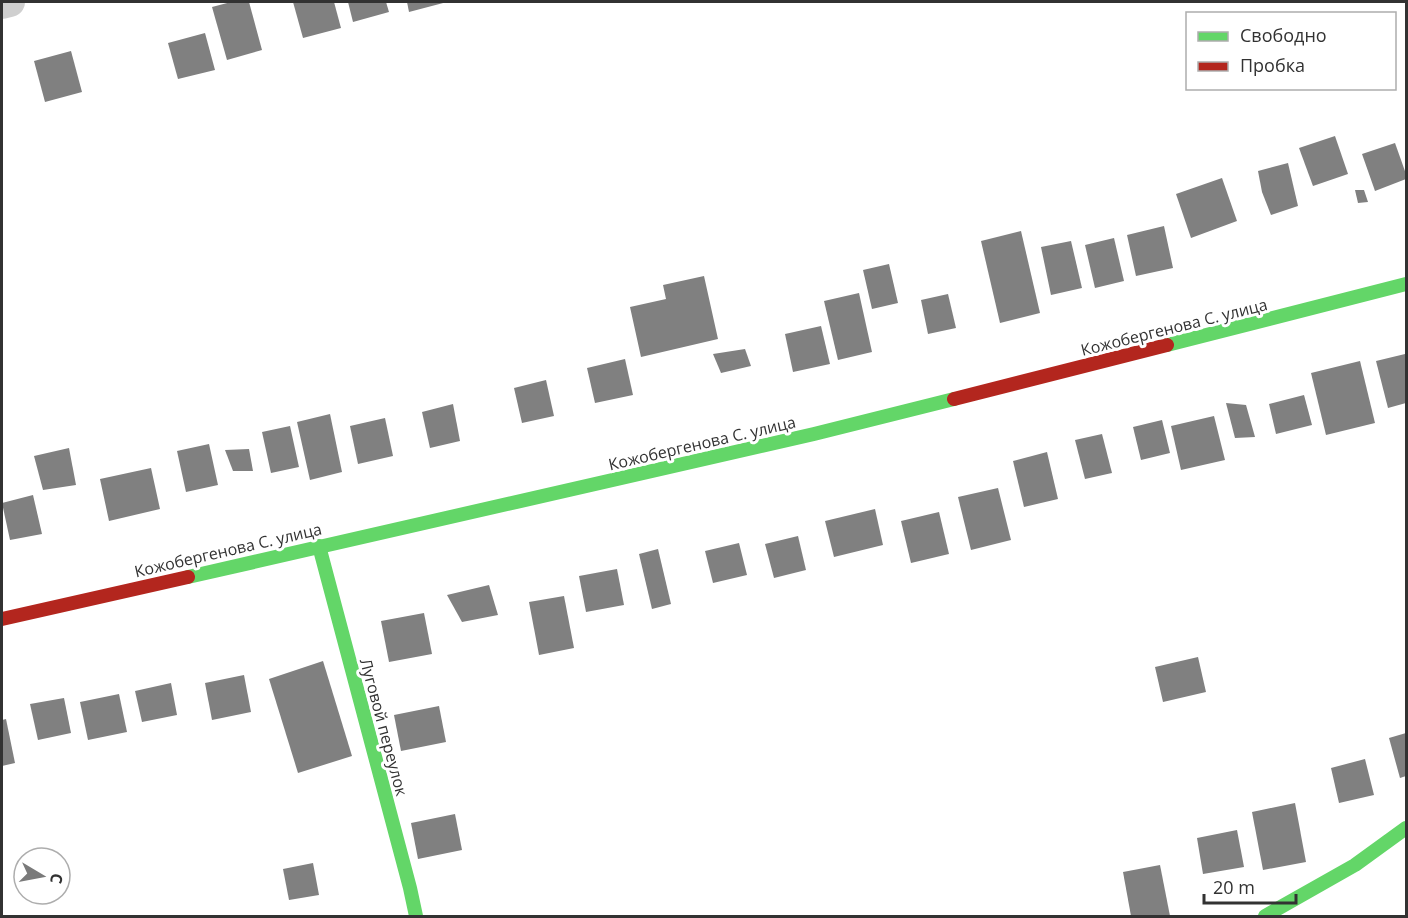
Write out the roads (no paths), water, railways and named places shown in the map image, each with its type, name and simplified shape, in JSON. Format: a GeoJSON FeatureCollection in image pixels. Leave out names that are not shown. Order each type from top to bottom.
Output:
{"type":"FeatureCollection","features":[{"type":"Feature","properties":{"kind":"main road","name":"Кожобергенова С. улица"},"geometry":{"type":"LineString","coordinates":[[2,619],[814,434],[1407,284]]}},
{"type":"Feature","properties":{"kind":"main road","name":"Луговой переулок"},"geometry":{"type":"LineString","coordinates":[[319,546],[416,916]]}},
{"type":"Feature","properties":{"kind":"main road"},"geometry":{"type":"LineString","coordinates":[[1265,916],[1355,865],[1407,828]]}},
{"type":"Feature","properties":{"kind":"street"},"geometry":{"type":"LineString","coordinates":[[2,4],[10,2]]}}]}
